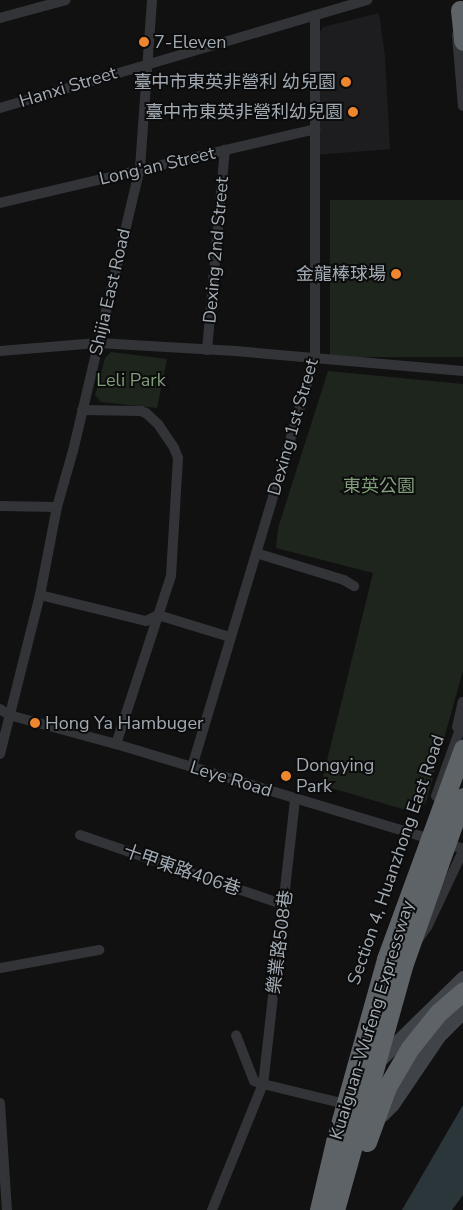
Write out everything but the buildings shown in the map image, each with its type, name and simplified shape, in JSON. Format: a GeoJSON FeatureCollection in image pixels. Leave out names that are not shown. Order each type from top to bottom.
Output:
{"type":"FeatureCollection","features":[{"type":"Feature","properties":{"kind":"highway"},"geometry":{"type":"LineString","coordinates":[[461,11],[463,41]]}},
{"type":"Feature","properties":{"kind":"highway","name":"Kuaiguan-Wufeng Expressway"},"geometry":{"type":"LineString","coordinates":[[319,1210],[335,1142],[386,959],[456,753]]}},
{"type":"Feature","properties":{"kind":"highway","name":"Kuaiguan-Wufeng Expressway"},"geometry":{"type":"LineString","coordinates":[[336,1210],[403,966],[463,797]]}},
{"type":"Feature","properties":{"kind":"highway"},"geometry":{"type":"LineString","coordinates":[[347,1210],[373,1123],[387,1087],[410,1048],[438,1013],[463,991]]}},
{"type":"Feature","properties":{"kind":"street"},"geometry":{"type":"LineString","coordinates":[[0,18],[66,0]]}},
{"type":"Feature","properties":{"kind":"street","name":"Shijia East Road"},"geometry":{"type":"LineString","coordinates":[[0,754],[40,595],[57,507],[73,452],[140,168],[152,0]]}},
{"type":"Feature","properties":{"kind":"street","name":"Hanxi Street"},"geometry":{"type":"LineString","coordinates":[[0,108],[366,0]]}},
{"type":"Feature","properties":{"kind":"street"},"geometry":{"type":"LineString","coordinates":[[461,11],[456,41],[463,106]]}},
{"type":"Feature","properties":{"kind":"street","name":"Dexing 1st Street"},"geometry":{"type":"LineString","coordinates":[[192,767],[315,358],[315,15]]}},
{"type":"Feature","properties":{"kind":"street","name":"Long’an Street"},"geometry":{"type":"LineString","coordinates":[[0,202],[140,168],[315,129]]}},
{"type":"Feature","properties":{"kind":"street","name":"Dexing 2nd Street"},"geometry":{"type":"LineString","coordinates":[[207,350],[225,150]]}},
{"type":"Feature","properties":{"kind":"street"},"geometry":{"type":"LineString","coordinates":[[0,351],[98,343],[315,358],[463,371]]}},
{"type":"Feature","properties":{"kind":"street"},"geometry":{"type":"LineString","coordinates":[[82,410],[141,411],[146,413],[158,424],[178,458],[171,576],[116,744]]}},
{"type":"Feature","properties":{"kind":"street"},"geometry":{"type":"LineString","coordinates":[[0,506],[57,507]]}},
{"type":"Feature","properties":{"kind":"street"},"geometry":{"type":"LineString","coordinates":[[256,553],[338,578],[354,586]]}},
{"type":"Feature","properties":{"kind":"street"},"geometry":{"type":"LineString","coordinates":[[40,595],[146,621],[158,615],[230,637]]}},
{"type":"Feature","properties":{"kind":"street"},"geometry":{"type":"LineString","coordinates":[[456,753],[463,702]]}},
{"type":"Feature","properties":{"kind":"street","name":"Leye Road"},"geometry":{"type":"LineString","coordinates":[[0,709],[9,715],[116,744],[463,850]]}},
{"type":"Feature","properties":{"kind":"street","name":"Section 4, Huanzhong East Road"},"geometry":{"type":"LineString","coordinates":[[311,1210],[365,1011],[395,910],[456,753],[463,721]]}},
{"type":"Feature","properties":{"kind":"street","name":"樂業路508巷"},"geometry":{"type":"LineString","coordinates":[[212,1210],[262,1084],[285,905],[295,800]]}},
{"type":"Feature","properties":{"kind":"street","name":"十甲東路406巷"},"geometry":{"type":"LineString","coordinates":[[80,835],[285,905]]}},
{"type":"Feature","properties":{"kind":"street","name":"Section 4, Huanzhong East Road"},"geometry":{"type":"LineString","coordinates":[[365,1011],[427,928],[463,850]]}},
{"type":"Feature","properties":{"kind":"street"},"geometry":{"type":"LineString","coordinates":[[0,968],[99,950]]}},
{"type":"Feature","properties":{"kind":"street"},"geometry":{"type":"LineString","coordinates":[[236,1035],[254,1081],[342,1098],[463,978]]}},
{"type":"Feature","properties":{"kind":"street"},"geometry":{"type":"LineString","coordinates":[[333,1132],[352,1127],[382,1114],[392,1104],[438,1036],[463,1011]]}},
{"type":"Feature","properties":{"kind":"street"},"geometry":{"type":"LineString","coordinates":[[0,1102],[7,1210]]}},
{"type":"Feature","properties":{"kind":"shaded area","name":"臺中市東英非營利幼兒園"},"geometry":{"type":"Polygon","coordinates":[[[379,13],[385,56],[390,149],[316,155],[320,32],[323,27],[379,13]]]}},
{"type":"Feature","properties":{"kind":"shaded area"},"geometry":{"type":"Polygon","coordinates":[[[463,1105],[463,1195],[452,1210],[402,1210],[463,1105]]]}},
{"type":"Feature","properties":{"kind":"green space","name":"金龍棒球場"},"geometry":{"type":"Polygon","coordinates":[[[330,200],[463,200],[463,357],[330,357],[330,200]]]}},
{"type":"Feature","properties":{"kind":"green space","name":"Leli Park"},"geometry":{"type":"Polygon","coordinates":[[[111,352],[167,359],[157,408],[101,402],[95,395],[105,358],[111,352]]]}},
{"type":"Feature","properties":{"kind":"green space","name":"東英公園"},"geometry":{"type":"Polygon","coordinates":[[[328,371],[463,384],[463,671],[426,802],[416,813],[321,785],[373,573],[276,548],[278,528],[328,371]]]}},
{"type":"Feature","properties":{"kind":"place","name":"7-Eleven"},"geometry":{"type":"Point","coordinates":[144,42]}},
{"type":"Feature","properties":{"kind":"place","name":"臺中市東英非營利 幼兒園"},"geometry":{"type":"Point","coordinates":[346,82]}},
{"type":"Feature","properties":{"kind":"place","name":"臺中市東英非營利幼兒園"},"geometry":{"type":"Point","coordinates":[353,112]}},
{"type":"Feature","properties":{"kind":"place","name":"金龍棒球場"},"geometry":{"type":"Point","coordinates":[396,274]}},
{"type":"Feature","properties":{"kind":"place","name":"Hong Ya Hambuger"},"geometry":{"type":"Point","coordinates":[35,723]}},
{"type":"Feature","properties":{"kind":"place","name":"Dongying Park"},"geometry":{"type":"Point","coordinates":[286,776]}}]}
